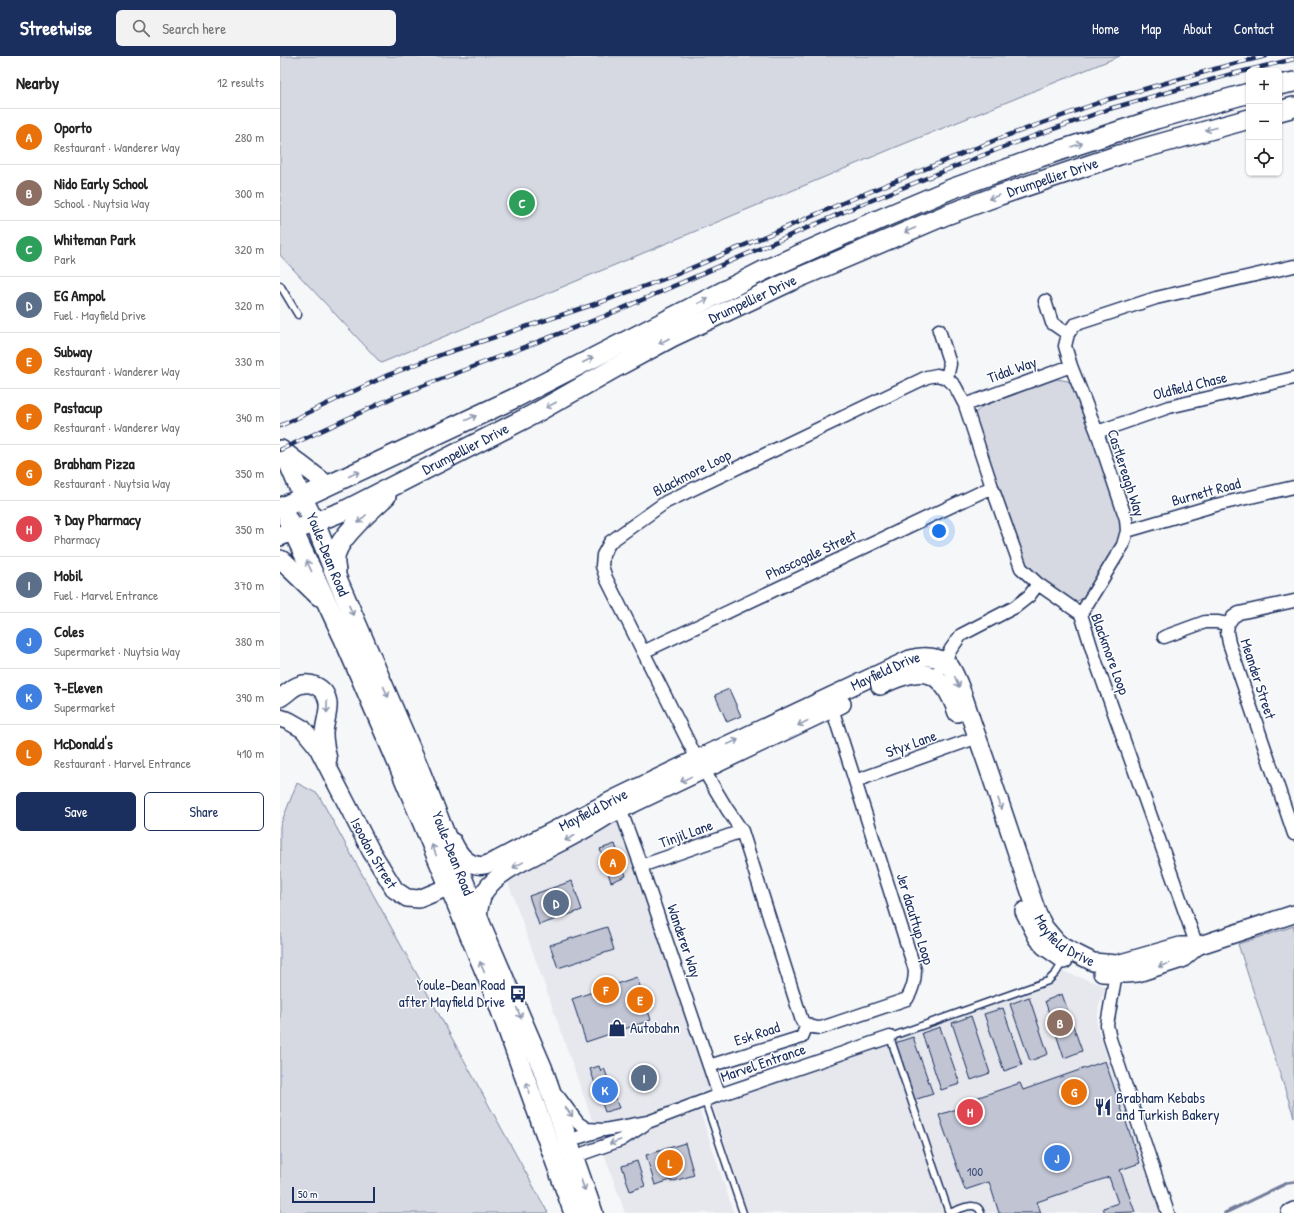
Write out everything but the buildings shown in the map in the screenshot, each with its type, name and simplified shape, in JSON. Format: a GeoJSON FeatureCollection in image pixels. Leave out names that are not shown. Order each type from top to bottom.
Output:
{"type":"FeatureCollection","features":[{"type":"Feature","properties":{"kind":"main road"},"geometry":{"type":"LineString","coordinates":[[1282,84],[1294,82]]}},
{"type":"Feature","properties":{"kind":"main road","name":"Drumpellier Drive"},"geometry":{"type":"LineString","coordinates":[[280,506],[514,398],[765,270],[870,223],[951,189],[1040,157],[1156,119],[1246,94]]}},
{"type":"Feature","properties":{"kind":"main road"},"geometry":{"type":"LineString","coordinates":[[1282,110],[1294,107]]}},
{"type":"Feature","properties":{"kind":"main road","name":"Drumpellier Drive"},"geometry":{"type":"LineString","coordinates":[[286,534],[346,510],[532,415],[672,337],[791,281],[946,215],[1008,192],[1119,155],[1246,120]]}},
{"type":"Feature","properties":{"kind":"main road"},"geometry":{"type":"LineString","coordinates":[[336,576],[336,553],[341,542],[400,482]]}},
{"type":"Feature","properties":{"kind":"main road","name":"Youle-Dean Road"},"geometry":{"type":"LineString","coordinates":[[302,497],[315,523],[336,576],[440,818],[452,853],[478,917],[542,1067],[567,1149],[593,1213]]}},
{"type":"Feature","properties":{"kind":"main road","name":"Youle-Dean Road"},"geometry":{"type":"LineString","coordinates":[[280,506],[286,534],[327,604],[393,752],[496,1000],[574,1213]]}},
{"type":"Feature","properties":{"kind":"main road"},"geometry":{"type":"LineString","coordinates":[[280,560],[285,563],[327,604]]}},
{"type":"Feature","properties":{"kind":"street"},"geometry":{"type":"LineString","coordinates":[[1045,301],[1052,323],[1068,334],[1074,325],[1156,298],[1294,266]]}},
{"type":"Feature","properties":{"kind":"street"},"geometry":{"type":"LineString","coordinates":[[939,330],[950,364],[947,378]]}},
{"type":"Feature","properties":{"kind":"street","name":"Castlereagh Way"},"geometry":{"type":"LineString","coordinates":[[1068,334],[1065,346],[1071,366],[1097,432],[1126,519],[1127,531],[1123,545],[1081,614]]}},
{"type":"Feature","properties":{"kind":"street","name":"Tidal Way"},"geometry":{"type":"LineString","coordinates":[[965,405],[1071,366]]}},
{"type":"Feature","properties":{"kind":"street","name":"Blackmore Loop"},"geometry":{"type":"LineString","coordinates":[[700,764],[606,578],[602,566],[603,555],[610,542],[666,502],[927,377],[937,375],[947,378],[955,386],[965,405],[1021,568],[1038,584],[1081,614],[1197,946]]}},
{"type":"Feature","properties":{"kind":"street","name":"Oldfield Chase"},"geometry":{"type":"LineString","coordinates":[[1097,432],[1169,407],[1294,378]]}},
{"type":"Feature","properties":{"kind":"street"},"geometry":{"type":"LineString","coordinates":[[281,448],[328,485]]}},
{"type":"Feature","properties":{"kind":"street"},"geometry":{"type":"LineString","coordinates":[[281,448],[302,497]]}},
{"type":"Feature","properties":{"kind":"street","name":"Phascogale Street"},"geometry":{"type":"LineString","coordinates":[[644,652],[992,487]]}},
{"type":"Feature","properties":{"kind":"street","name":"Burnett Road"},"geometry":{"type":"LineString","coordinates":[[1127,531],[1216,505],[1294,488]]}},
{"type":"Feature","properties":{"kind":"street"},"geometry":{"type":"LineString","coordinates":[[935,678],[961,635],[1015,607],[1029,596],[1038,584]]}},
{"type":"Feature","properties":{"kind":"street"},"geometry":{"type":"LineString","coordinates":[[1164,637],[1205,622],[1228,624],[1238,613],[1294,601]]}},
{"type":"Feature","properties":{"kind":"street","name":"Meander Street"},"geometry":{"type":"LineString","coordinates":[[1228,624],[1227,632],[1229,643],[1294,834]]}},
{"type":"Feature","properties":{"kind":"street","name":"Mayfield Drive"},"geometry":{"type":"LineString","coordinates":[[440,818],[456,848],[464,858],[470,864],[485,865],[619,804],[700,764],[831,703],[915,657],[932,657],[949,665],[956,678],[972,739]]}},
{"type":"Feature","properties":{"kind":"street","name":"Mayfield Drive"},"geometry":{"type":"LineString","coordinates":[[831,703],[899,677],[915,673],[926,674],[935,678],[944,685],[953,699],[972,739],[1038,915],[1045,928],[1067,956],[1116,969],[1180,946],[1197,946],[1294,914]]}},
{"type":"Feature","properties":{"kind":"street","name":"Isoodon Street"},"geometry":{"type":"LineString","coordinates":[[280,698],[296,686],[306,684],[316,685],[324,692],[328,704],[324,733],[325,747],[336,785]]}},
{"type":"Feature","properties":{"kind":"street","name":"Jer dacuttup Loop"},"geometry":{"type":"LineString","coordinates":[[807,1025],[813,1028],[821,1028],[900,1002],[907,999],[915,980],[915,970],[831,703]]}},
{"type":"Feature","properties":{"kind":"street","name":"Isoodon Street"},"geometry":{"type":"LineString","coordinates":[[280,718],[303,729],[311,738],[322,756],[371,851],[395,890],[407,898],[419,899],[448,886]]}},
{"type":"Feature","properties":{"kind":"street","name":"Styx Lane"},"geometry":{"type":"LineString","coordinates":[[855,781],[972,739]]}},
{"type":"Feature","properties":{"kind":"street"},"geometry":{"type":"LineString","coordinates":[[700,764],[727,810],[742,831],[802,1021],[807,1025]]}},
{"type":"Feature","properties":{"kind":"street","name":"Mayfield Drive"},"geometry":{"type":"LineString","coordinates":[[478,917],[480,902],[485,891],[497,878],[619,804]]}},
{"type":"Feature","properties":{"kind":"street","name":"Wanderer Way"},"geometry":{"type":"LineString","coordinates":[[619,804],[719,1095]]}},
{"type":"Feature","properties":{"kind":"street","name":"Tinjil Lane"},"geometry":{"type":"LineString","coordinates":[[641,866],[742,831]]}},
{"type":"Feature","properties":{"kind":"street"},"geometry":{"type":"LineString","coordinates":[[448,886],[454,875],[452,853]]}},
{"type":"Feature","properties":{"kind":"street"},"geometry":{"type":"LineString","coordinates":[[1116,969],[1107,1025],[1110,1039],[1168,1213]]}},
{"type":"Feature","properties":{"kind":"street","name":"Esk Road"},"geometry":{"type":"LineString","coordinates":[[710,1066],[802,1037],[807,1025]]}},
{"type":"Feature","properties":{"kind":"street","name":"Marvel Entrance"},"geometry":{"type":"LineString","coordinates":[[542,1067],[560,1100],[578,1123],[587,1129],[604,1130],[648,1122],[704,1100],[890,1037]]}},
{"type":"Feature","properties":{"kind":"street","name":"Marvel Entrance"},"geometry":{"type":"LineString","coordinates":[[567,1149],[622,1140],[648,1122]]}},
{"type":"Feature","properties":{"kind":"street"},"geometry":{"type":"LineString","coordinates":[[542,1125],[552,1140],[567,1149],[560,1160],[563,1181]]}},
{"type":"Feature","properties":{"kind":"street","name":"Marvel Entrance"},"geometry":{"type":"LineString","coordinates":[[567,1149],[604,1130]]}},
{"type":"Feature","properties":{"kind":"street"},"geometry":{"type":"LineString","coordinates":[[1290,1213],[1294,1212]]}},
{"type":"Feature","properties":{"kind":"lane"},"geometry":{"type":"LineString","coordinates":[[280,286],[298,315]]}},
{"type":"Feature","properties":{"kind":"lane"},"geometry":{"type":"LineString","coordinates":[[981,1213],[980,1209],[972,1205],[949,1213],[890,1037],[1048,981],[1056,973],[1067,956]]}},
{"type":"Feature","properties":{"kind":"lane"},"geometry":{"type":"LineString","coordinates":[[704,1100],[743,1213]]}},
{"type":"Feature","properties":{"kind":"shaded area"},"geometry":{"type":"Polygon","coordinates":[[[280,56],[1120,56],[889,150],[381,363],[280,255],[280,56]]]}},
{"type":"Feature","properties":{"kind":"shaded area"},"geometry":{"type":"Polygon","coordinates":[[[1057,379],[1068,381],[1075,389],[1124,527],[1117,550],[1086,597],[1077,601],[1068,602],[1029,574],[973,422],[975,413],[983,406],[1057,379]]]}},
{"type":"Feature","properties":{"kind":"shaded area"},"geometry":{"type":"Polygon","coordinates":[[[297,783],[318,794],[548,1213],[280,1213],[280,826],[297,783]]]}},
{"type":"Feature","properties":{"kind":"shaded area"},"geometry":{"type":"Polygon","coordinates":[[[618,816],[710,1090],[695,1096],[734,1213],[625,1213],[507,879],[618,816]]]}},
{"type":"Feature","properties":{"kind":"shaded area"},"geometry":{"type":"Polygon","coordinates":[[[1294,926],[1294,1117],[1238,944],[1294,926]]]}},
{"type":"Feature","properties":{"kind":"shaded area"},"geometry":{"type":"Polygon","coordinates":[[[1061,971],[1106,986],[1099,1005],[1097,1022],[1098,1030],[1160,1213],[748,1213],[712,1103],[870,1038],[1043,988],[1055,980],[1061,971]]]}},
{"type":"Feature","properties":{"kind":"waterway"},"geometry":{"type":"LineString","coordinates":[[1225,1213],[1287,1183],[1294,1182]]}},
{"type":"Feature","properties":{"kind":"railway"},"geometry":{"type":"LineString","coordinates":[[280,426],[388,375],[443,354],[604,301],[675,275],[852,199],[998,139],[1106,100],[1266,56]]}},
{"type":"Feature","properties":{"kind":"railway"},"geometry":{"type":"LineString","coordinates":[[280,450],[394,397],[605,316],[855,207],[1001,148],[1109,109],[1232,74],[1294,59]]}},
{"type":"Feature","properties":{"kind":"place","name":"Whiteman Park"},"geometry":{"type":"Point","coordinates":[522,203]}},
{"type":"Feature","properties":{"kind":"place","name":"Oporto"},"geometry":{"type":"Point","coordinates":[613,862]}},
{"type":"Feature","properties":{"kind":"place","name":"EG Ampol"},"geometry":{"type":"Point","coordinates":[556,903]}},
{"type":"Feature","properties":{"kind":"place","name":"Pastacup"},"geometry":{"type":"Point","coordinates":[606,990]}},
{"type":"Feature","properties":{"kind":"place","name":"Youle-Dean Road after Mayfield Drive"},"geometry":{"type":"Point","coordinates":[518,994]}},
{"type":"Feature","properties":{"kind":"place","name":"Subway"},"geometry":{"type":"Point","coordinates":[640,1000]}},
{"type":"Feature","properties":{"kind":"place","name":"Nido Early School"},"geometry":{"type":"Point","coordinates":[1060,1023]}},
{"type":"Feature","properties":{"kind":"place","name":"Autobahn"},"geometry":{"type":"Point","coordinates":[617,1028]}},
{"type":"Feature","properties":{"kind":"place","name":"Mobil"},"geometry":{"type":"Point","coordinates":[644,1078]}},
{"type":"Feature","properties":{"kind":"place","name":"7-Eleven"},"geometry":{"type":"Point","coordinates":[605,1090]}},
{"type":"Feature","properties":{"kind":"place","name":"Brabham Pizza"},"geometry":{"type":"Point","coordinates":[1074,1092]}},
{"type":"Feature","properties":{"kind":"place","name":"Brabham Kebabs and Turkish Bakery"},"geometry":{"type":"Point","coordinates":[1103,1107]}},
{"type":"Feature","properties":{"kind":"place","name":"7 Day Pharmacy"},"geometry":{"type":"Point","coordinates":[970,1112]}},
{"type":"Feature","properties":{"kind":"place","name":"Coles"},"geometry":{"type":"Point","coordinates":[1057,1158]}},
{"type":"Feature","properties":{"kind":"place","name":"McDonald's"},"geometry":{"type":"Point","coordinates":[670,1163]}}]}
